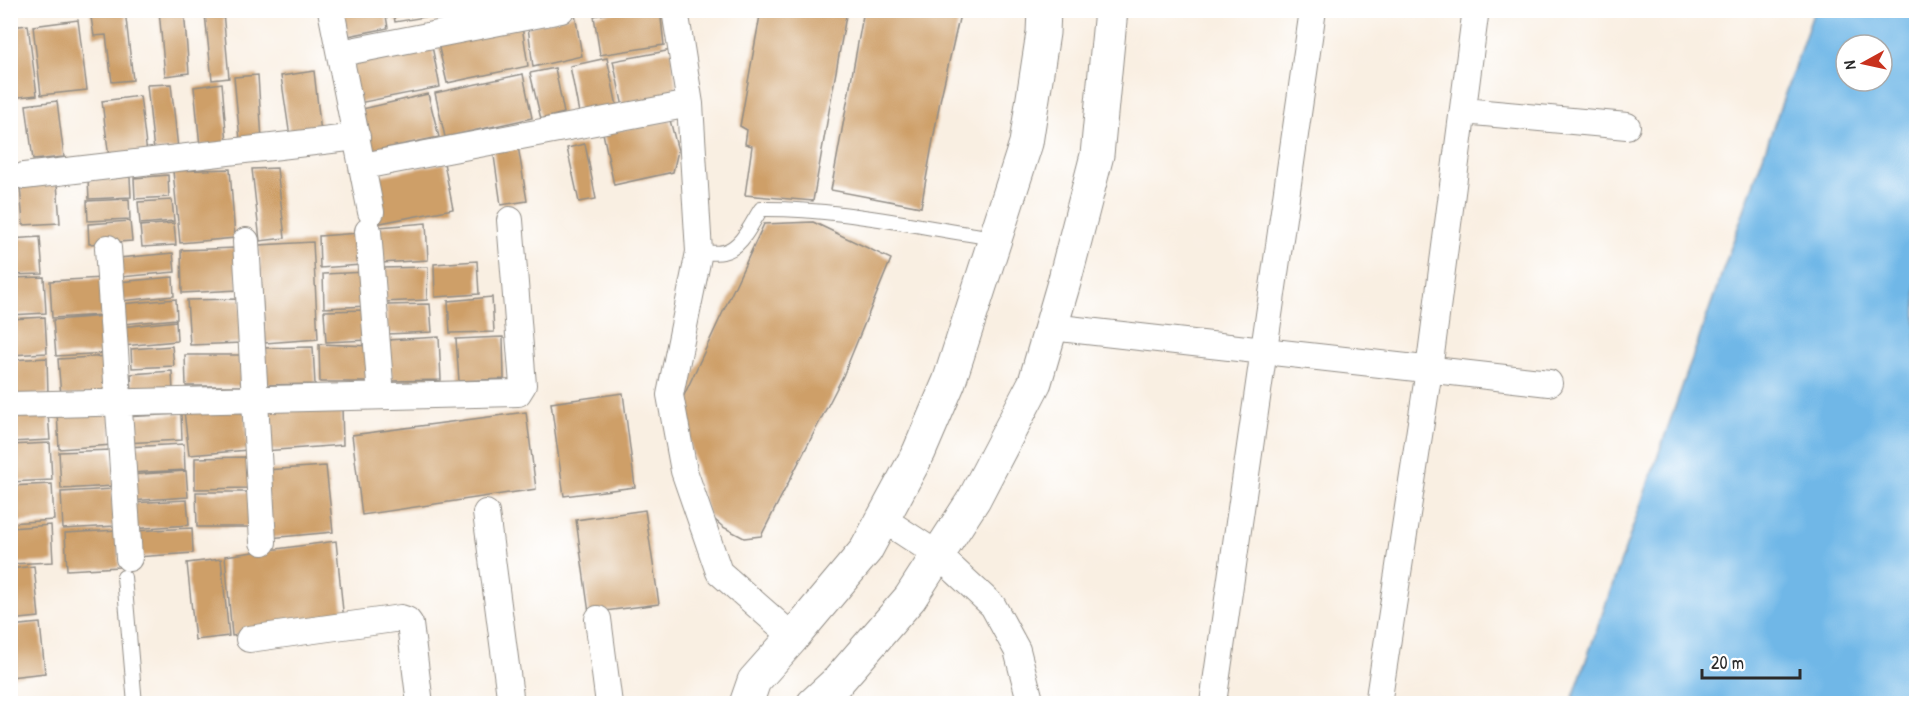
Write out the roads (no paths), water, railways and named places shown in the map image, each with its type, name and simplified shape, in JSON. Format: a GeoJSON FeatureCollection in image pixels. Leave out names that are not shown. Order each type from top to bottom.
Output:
{"type":"FeatureCollection","features":[{"type":"Feature","properties":{"kind":"street"},"geometry":{"type":"LineString","coordinates":[[331,10],[363,166],[370,222],[381,396]]}},
{"type":"Feature","properties":{"kind":"street"},"geometry":{"type":"LineString","coordinates":[[341,53],[561,10]]}},
{"type":"Feature","properties":{"kind":"street"},"geometry":{"type":"LineString","coordinates":[[675,10],[690,105],[699,252],[670,395],[684,471],[719,572],[793,637]]}},
{"type":"Feature","properties":{"kind":"street"},"geometry":{"type":"LineString","coordinates":[[746,704],[754,681],[866,550],[919,452],[949,382],[1026,143],[1043,33],[1044,10]]}},
{"type":"Feature","properties":{"kind":"street"},"geometry":{"type":"LineString","coordinates":[[813,704],[839,680],[910,598],[974,500],[1035,382],[1097,155],[1111,10]]}},
{"type":"Feature","properties":{"kind":"street"},"geometry":{"type":"LineString","coordinates":[[1213,703],[1313,10]]}},
{"type":"Feature","properties":{"kind":"street"},"geometry":{"type":"LineString","coordinates":[[1378,704],[1428,370],[1475,16]]}},
{"type":"Feature","properties":{"kind":"street"},"geometry":{"type":"LineString","coordinates":[[363,166],[690,105]]}},
{"type":"Feature","properties":{"kind":"street"},"geometry":{"type":"LineString","coordinates":[[1462,111],[1627,126]]}},
{"type":"Feature","properties":{"kind":"street"},"geometry":{"type":"LineString","coordinates":[[24,176],[357,137]]}},
{"type":"Feature","properties":{"kind":"street"},"geometry":{"type":"LineString","coordinates":[[10,405],[518,393],[523,385],[510,220]]}},
{"type":"Feature","properties":{"kind":"street"},"geometry":{"type":"LineString","coordinates":[[246,241],[263,542]]}},
{"type":"Feature","properties":{"kind":"street"},"geometry":{"type":"LineString","coordinates":[[108,248],[119,402],[126,568]]}},
{"type":"Feature","properties":{"kind":"street"},"geometry":{"type":"LineString","coordinates":[[1051,327],[1549,383]]}},
{"type":"Feature","properties":{"kind":"street"},"geometry":{"type":"LineString","coordinates":[[486,513],[511,704]]}},
{"type":"Feature","properties":{"kind":"street"},"geometry":{"type":"LineString","coordinates":[[883,519],[938,555],[993,606],[1017,650],[1030,704]]}},
{"type":"Feature","properties":{"kind":"street"},"geometry":{"type":"LineString","coordinates":[[249,639],[401,618],[407,620],[410,624],[420,704]]}},
{"type":"Feature","properties":{"kind":"street"},"geometry":{"type":"LineString","coordinates":[[598,619],[609,704]]}},
{"type":"Feature","properties":{"kind":"lane"},"geometry":{"type":"LineString","coordinates":[[699,252],[724,252],[740,244],[761,209],[786,209],[842,215],[995,238]]}},
{"type":"Feature","properties":{"kind":"lane"},"geometry":{"type":"LineString","coordinates":[[126,568],[135,704]]}},
{"type":"Feature","properties":{"kind":"water"},"geometry":{"type":"Polygon","coordinates":[[[1814,11],[1916,11],[1916,703],[1571,703],[1814,11]]]}}]}
